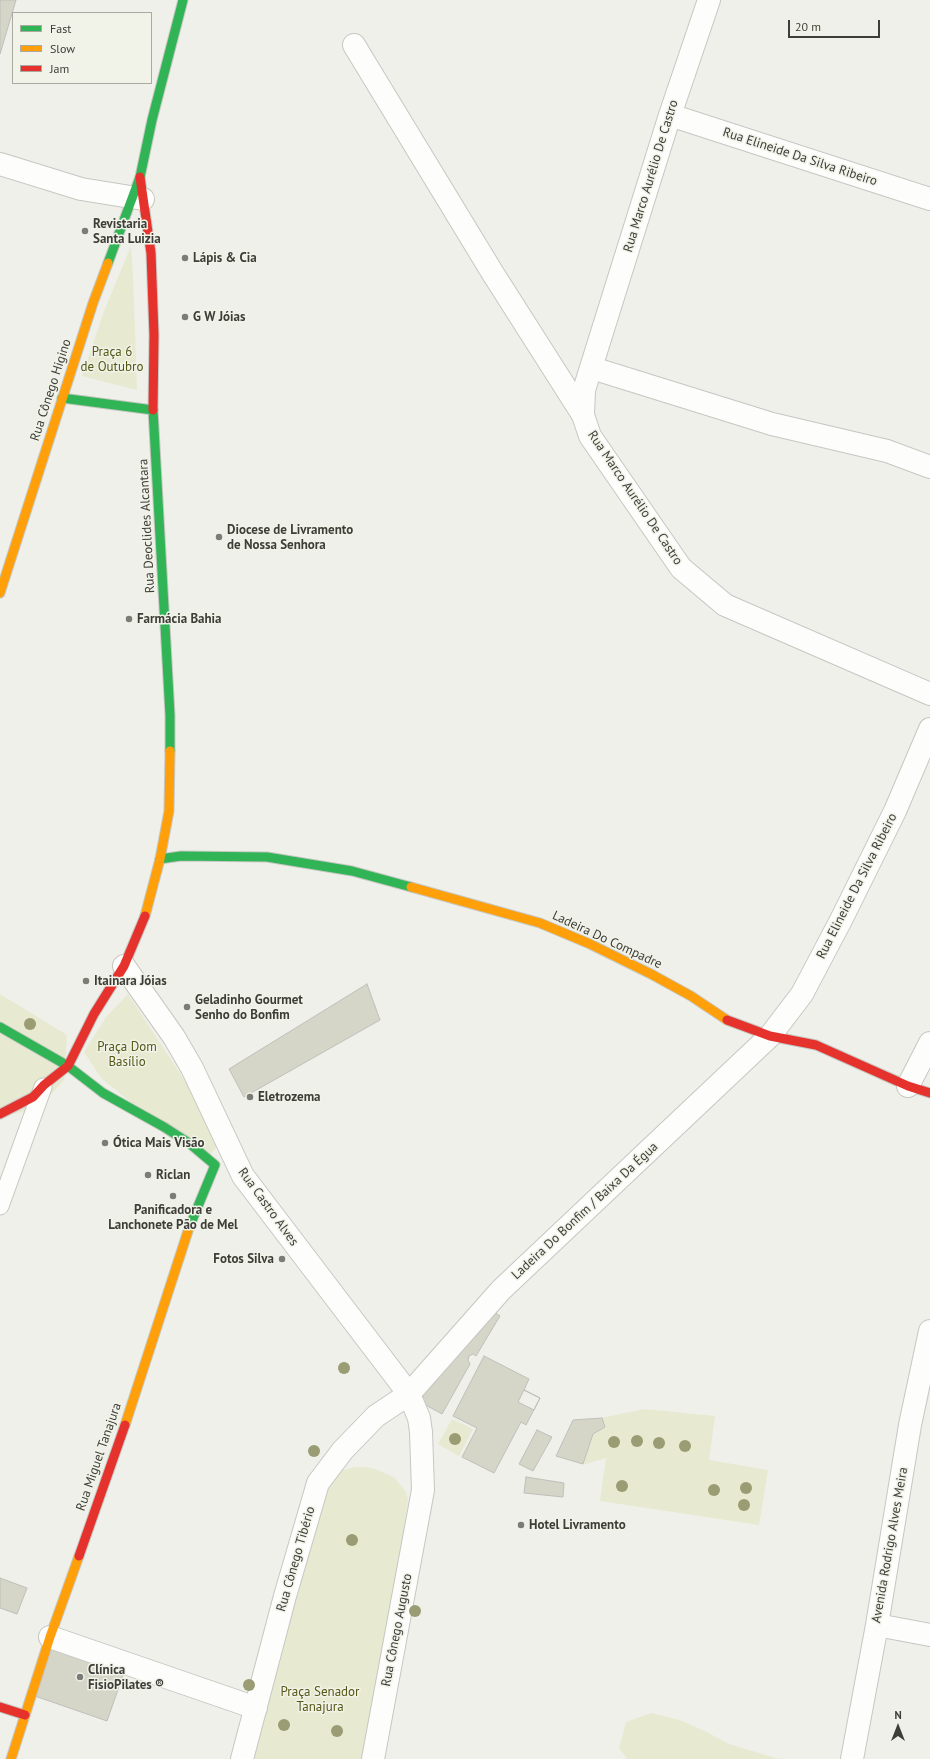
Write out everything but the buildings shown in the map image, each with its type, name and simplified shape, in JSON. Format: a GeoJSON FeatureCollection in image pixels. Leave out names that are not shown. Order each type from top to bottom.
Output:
{"type":"FeatureCollection","features":[{"type":"Feature","properties":{"kind":"street"},"geometry":{"type":"LineString","coordinates":[[0,164],[81,188],[139,191],[152,120],[183,0]]}},
{"type":"Feature","properties":{"kind":"street","name":"Rua Marco Aurélio De Castro"},"geometry":{"type":"LineString","coordinates":[[708,0],[670,115],[584,390],[582,414],[590,436],[681,568],[725,606],[930,694]]}},
{"type":"Feature","properties":{"kind":"street"},"geometry":{"type":"LineString","coordinates":[[354,45],[488,265],[582,414]]}},
{"type":"Feature","properties":{"kind":"street","name":"Rua Elineide Da Silva Ribeiro"},"geometry":{"type":"LineString","coordinates":[[670,115],[930,199]]}},
{"type":"Feature","properties":{"kind":"street","name":"Rua Cônego Higino"},"geometry":{"type":"LineString","coordinates":[[0,593],[62,398],[110,256],[139,191]]}},
{"type":"Feature","properties":{"kind":"street","name":"Rua Deoclides Alcantara"},"geometry":{"type":"LineString","coordinates":[[124,966],[148,908],[160,859],[169,811],[170,715],[153,410],[154,335],[151,260],[139,191]]}},
{"type":"Feature","properties":{"kind":"street"},"geometry":{"type":"LineString","coordinates":[[592,368],[772,424],[887,451],[930,467]]}},
{"type":"Feature","properties":{"kind":"street"},"geometry":{"type":"LineString","coordinates":[[62,398],[153,410]]}},
{"type":"Feature","properties":{"kind":"street","name":"Rua Elineide Da Silva Ribeiro"},"geometry":{"type":"LineString","coordinates":[[770,1036],[802,994],[841,920],[895,811],[930,729]]}},
{"type":"Feature","properties":{"kind":"street","name":"Ladeira Do Compadre"},"geometry":{"type":"LineString","coordinates":[[160,859],[181,856],[267,857],[352,871],[540,923],[590,944],[651,974],[691,996],[730,1022],[770,1036],[816,1045],[908,1086],[930,1093]]}},
{"type":"Feature","properties":{"kind":"street"},"geometry":{"type":"LineString","coordinates":[[0,1114],[33,1097],[44,1085],[68,1066],[94,1014],[124,966]]}},
{"type":"Feature","properties":{"kind":"street","name":"Rua Castro Alves"},"geometry":{"type":"LineString","coordinates":[[124,966],[174,1037],[192,1068],[243,1176],[409,1394]]}},
{"type":"Feature","properties":{"kind":"street"},"geometry":{"type":"LineString","coordinates":[[0,1027],[68,1066],[103,1093],[158,1123],[189,1143],[214,1165],[243,1176]]}},
{"type":"Feature","properties":{"kind":"street","name":"Ladeira Do Bonfim / Baixa Da Égua"},"geometry":{"type":"LineString","coordinates":[[409,1394],[501,1290],[770,1036]]}},
{"type":"Feature","properties":{"kind":"street"},"geometry":{"type":"LineString","coordinates":[[908,1086],[930,1043]]}},
{"type":"Feature","properties":{"kind":"street","name":"Rua Miguel Tanajura"},"geometry":{"type":"LineString","coordinates":[[11,1759],[50,1638],[117,1450],[190,1224],[214,1165]]}},
{"type":"Feature","properties":{"kind":"street","name":"Avenida Rodrigo Alves Meira"},"geometry":{"type":"LineString","coordinates":[[852,1759],[877,1625],[910,1425],[930,1331]]}},
{"type":"Feature","properties":{"kind":"street","name":"Rua Cônego Augusto"},"geometry":{"type":"LineString","coordinates":[[373,1759],[423,1490],[421,1432],[419,1418],[409,1394]]}},
{"type":"Feature","properties":{"kind":"street","name":"Rua Cônego Tibério"},"geometry":{"type":"LineString","coordinates":[[242,1759],[285,1596],[318,1483],[343,1450],[376,1416],[409,1394]]}},
{"type":"Feature","properties":{"kind":"street"},"geometry":{"type":"LineString","coordinates":[[877,1625],[930,1635]]}},
{"type":"Feature","properties":{"kind":"street"},"geometry":{"type":"LineString","coordinates":[[50,1638],[256,1708]]}},
{"type":"Feature","properties":{"kind":"street"},"geometry":{"type":"LineString","coordinates":[[0,1707],[25,1715]]}},
{"type":"Feature","properties":{"kind":"lane"},"geometry":{"type":"LineString","coordinates":[[0,1206],[44,1085]]}},
{"type":"Feature","properties":{"kind":"green space","name":"Praça 6 de Outubro"},"geometry":{"type":"Polygon","coordinates":[[[131,246],[137,390],[82,376],[104,311],[131,246]]]}},
{"type":"Feature","properties":{"kind":"green space"},"geometry":{"type":"Polygon","coordinates":[[[0,994],[67,1035],[64,1080],[39,1108],[0,1117],[0,994]]]}},
{"type":"Feature","properties":{"kind":"green space","name":"Praça Dom Basílio"},"geometry":{"type":"Polygon","coordinates":[[[128,994],[223,1139],[204,1162],[101,1078],[84,1052],[106,1017],[128,994]]]}},
{"type":"Feature","properties":{"kind":"green space"},"geometry":{"type":"Polygon","coordinates":[[[644,1409],[715,1416],[709,1460],[768,1470],[759,1525],[600,1501],[606,1458],[583,1465],[593,1434],[605,1427],[602,1418],[644,1409]]]}},
{"type":"Feature","properties":{"kind":"green space"},"geometry":{"type":"Polygon","coordinates":[[[452,1419],[473,1429],[459,1456],[438,1444],[452,1419]]]}},
{"type":"Feature","properties":{"kind":"green space","name":"Praça Senador Tanajura"},"geometry":{"type":"Polygon","coordinates":[[[355,1467],[375,1469],[395,1478],[406,1492],[408,1500],[371,1759],[242,1759],[314,1494],[340,1471],[355,1467]]]}},
{"type":"Feature","properties":{"kind":"green space"},"geometry":{"type":"Polygon","coordinates":[[[651,1713],[679,1720],[705,1731],[729,1744],[779,1759],[627,1759],[619,1748],[626,1722],[651,1713]]]}},
{"type":"Feature","properties":{"kind":"traffic: fast"},"geometry":{"type":"LineString","coordinates":[[108,263],[140,177],[152,120],[183,0]]}},
{"type":"Feature","properties":{"kind":"traffic: fast"},"geometry":{"type":"LineString","coordinates":[[62,398],[153,410]]}},
{"type":"Feature","properties":{"kind":"traffic: fast"},"geometry":{"type":"LineString","coordinates":[[153,410],[170,715],[170,751]]}},
{"type":"Feature","properties":{"kind":"traffic: fast"},"geometry":{"type":"LineString","coordinates":[[160,859],[181,856],[267,857],[352,871],[411,887]]}},
{"type":"Feature","properties":{"kind":"traffic: fast"},"geometry":{"type":"LineString","coordinates":[[0,1027],[68,1066],[103,1093],[164,1127],[189,1143],[215,1165],[189,1228]]}},
{"type":"Feature","properties":{"kind":"traffic: slow"},"geometry":{"type":"LineString","coordinates":[[0,593],[93,303],[108,263]]}},
{"type":"Feature","properties":{"kind":"traffic: slow"},"geometry":{"type":"LineString","coordinates":[[145,916],[160,859],[169,811],[170,751]]}},
{"type":"Feature","properties":{"kind":"traffic: slow"},"geometry":{"type":"LineString","coordinates":[[411,887],[540,923],[590,944],[651,974],[691,996],[727,1020]]}},
{"type":"Feature","properties":{"kind":"traffic: slow"},"geometry":{"type":"LineString","coordinates":[[125,1425],[189,1228]]}},
{"type":"Feature","properties":{"kind":"traffic: slow"},"geometry":{"type":"LineString","coordinates":[[11,1759],[50,1637],[79,1556]]}},
{"type":"Feature","properties":{"kind":"traffic: jam"},"geometry":{"type":"LineString","coordinates":[[140,177],[151,253],[154,335],[153,410]]}},
{"type":"Feature","properties":{"kind":"traffic: jam"},"geometry":{"type":"LineString","coordinates":[[0,1114],[33,1097],[44,1085],[68,1066],[94,1014],[124,966],[145,916]]}},
{"type":"Feature","properties":{"kind":"traffic: jam"},"geometry":{"type":"LineString","coordinates":[[727,1020],[770,1036],[816,1045],[908,1086],[930,1093]]}},
{"type":"Feature","properties":{"kind":"traffic: jam"},"geometry":{"type":"LineString","coordinates":[[79,1556],[125,1425]]}},
{"type":"Feature","properties":{"kind":"traffic: jam"},"geometry":{"type":"LineString","coordinates":[[0,1707],[25,1715]]}},
{"type":"Feature","properties":{"kind":"place","name":"Revistaria Santa Luizia"},"geometry":{"type":"Point","coordinates":[85,231]}},
{"type":"Feature","properties":{"kind":"place","name":"Lápis & Cia"},"geometry":{"type":"Point","coordinates":[185,258]}},
{"type":"Feature","properties":{"kind":"place","name":"G W Jóias"},"geometry":{"type":"Point","coordinates":[185,317]}},
{"type":"Feature","properties":{"kind":"place","name":"Diocese de Livramento de Nossa Senhora"},"geometry":{"type":"Point","coordinates":[219,537]}},
{"type":"Feature","properties":{"kind":"place","name":"Farmácia Bahia"},"geometry":{"type":"Point","coordinates":[129,619]}},
{"type":"Feature","properties":{"kind":"place","name":"Itainara Jóias"},"geometry":{"type":"Point","coordinates":[86,981]}},
{"type":"Feature","properties":{"kind":"place","name":"Geladinho Gourmet Senho do Bonfim"},"geometry":{"type":"Point","coordinates":[187,1007]}},
{"type":"Feature","properties":{"kind":"place","name":"Eletrozema"},"geometry":{"type":"Point","coordinates":[250,1097]}},
{"type":"Feature","properties":{"kind":"place","name":"Ótica Mais Visão"},"geometry":{"type":"Point","coordinates":[105,1143]}},
{"type":"Feature","properties":{"kind":"place","name":"Riclan"},"geometry":{"type":"Point","coordinates":[148,1175]}},
{"type":"Feature","properties":{"kind":"place","name":"Panificadora e Lanchonete Pão de Mel"},"geometry":{"type":"Point","coordinates":[173,1196]}},
{"type":"Feature","properties":{"kind":"place","name":"Fotos Silva"},"geometry":{"type":"Point","coordinates":[282,1259]}},
{"type":"Feature","properties":{"kind":"place","name":"Hotel Livramento"},"geometry":{"type":"Point","coordinates":[521,1525]}},
{"type":"Feature","properties":{"kind":"place","name":"Clínica FisioPilates ®"},"geometry":{"type":"Point","coordinates":[80,1677]}}]}
